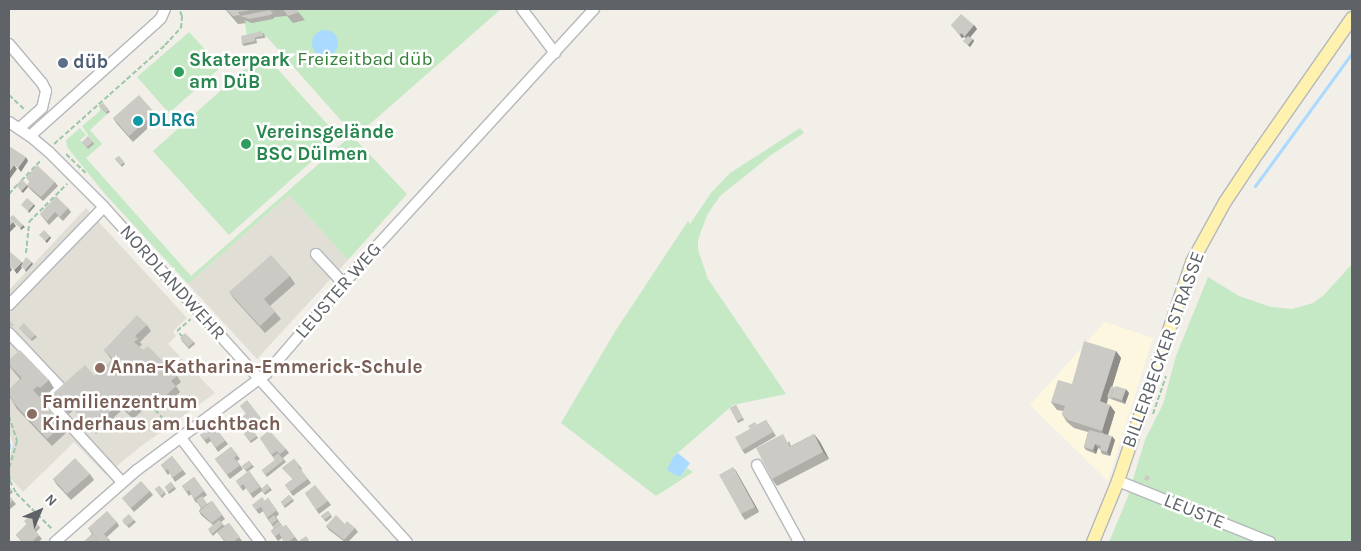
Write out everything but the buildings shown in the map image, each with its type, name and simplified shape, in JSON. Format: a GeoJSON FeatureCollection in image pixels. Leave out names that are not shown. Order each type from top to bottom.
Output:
{"type":"FeatureCollection","features":[{"type":"Feature","properties":{"kind":"main road","name":"BILLERBECKER STRASSE"},"geometry":{"type":"LineString","coordinates":[[1093,542],[1118,481],[1192,262],[1225,202],[1352,18]]}},
{"type":"Feature","properties":{"kind":"street"},"geometry":{"type":"LineString","coordinates":[[30,136],[155,24],[161,18],[165,9]]}},
{"type":"Feature","properties":{"kind":"street"},"geometry":{"type":"LineString","coordinates":[[522,9],[555,52]]}},
{"type":"Feature","properties":{"kind":"street","name":"LEUSTER WEG"},"geometry":{"type":"LineString","coordinates":[[58,540],[122,482],[260,380],[344,284],[594,9]]}},
{"type":"Feature","properties":{"kind":"street"},"geometry":{"type":"LineString","coordinates":[[9,44],[42,83],[46,91],[42,108],[20,128]]}},
{"type":"Feature","properties":{"kind":"street","name":"NORDLANDWEHR"},"geometry":{"type":"LineString","coordinates":[[9,122],[20,128],[48,151],[104,208],[407,542]]}},
{"type":"Feature","properties":{"kind":"street"},"geometry":{"type":"LineString","coordinates":[[9,306],[104,208]]}},
{"type":"Feature","properties":{"kind":"street"},"geometry":{"type":"LineString","coordinates":[[316,254],[344,284]]}},
{"type":"Feature","properties":{"kind":"street"},"geometry":{"type":"LineString","coordinates":[[9,333],[59,386],[49,402],[122,482]]}},
{"type":"Feature","properties":{"kind":"street"},"geometry":{"type":"LineString","coordinates":[[180,438],[260,542]]}},
{"type":"Feature","properties":{"kind":"street"},"geometry":{"type":"LineString","coordinates":[[757,465],[799,542]]}},
{"type":"Feature","properties":{"kind":"street","name":"LEUSTE"},"geometry":{"type":"LineString","coordinates":[[1118,481],[1270,542]]}},
{"type":"Feature","properties":{"kind":"path"},"geometry":{"type":"LineString","coordinates":[[9,194],[48,151],[182,28],[182,16],[179,9]]}},
{"type":"Feature","properties":{"kind":"path"},"geometry":{"type":"LineString","coordinates":[[9,95],[32,118]]}},
{"type":"Feature","properties":{"kind":"path"},"geometry":{"type":"LineString","coordinates":[[26,253],[29,222],[74,178]]}},
{"type":"Feature","properties":{"kind":"path"},"geometry":{"type":"LineString","coordinates":[[182,337],[178,331],[198,312]]}},
{"type":"Feature","properties":{"kind":"path"},"geometry":{"type":"LineString","coordinates":[[1153,415],[1167,371]]}},
{"type":"Feature","properties":{"kind":"path"},"geometry":{"type":"LineString","coordinates":[[150,404],[180,438]]}},
{"type":"Feature","properties":{"kind":"path"},"geometry":{"type":"LineString","coordinates":[[9,416],[17,441],[9,469],[10,481],[16,493],[58,540]]}},
{"type":"Feature","properties":{"kind":"shaded area"},"geometry":{"type":"Polygon","coordinates":[[[289,195],[348,260],[257,359],[188,284],[289,195]]]}},
{"type":"Feature","properties":{"kind":"shaded area","name":"Anna-Katharina-Emmerick-Schule"},"geometry":{"type":"Polygon","coordinates":[[[86,208],[187,318],[173,331],[176,336],[168,344],[215,393],[140,447],[106,475],[74,442],[23,492],[9,477],[9,460],[13,444],[9,432],[9,290],[86,208]]]}},
{"type":"Feature","properties":{"kind":"shaded area"},"geometry":{"type":"Polygon","coordinates":[[[1105,322],[1153,338],[1108,481],[1030,405],[1105,322]]]}},
{"type":"Feature","properties":{"kind":"green space","name":"Freizeitbad düb"},"geometry":{"type":"Polygon","coordinates":[[[225,9],[501,9],[354,138],[407,194],[348,260],[289,195],[188,284],[105,194],[67,147],[66,140],[80,128],[86,135],[80,140],[88,149],[94,144],[82,126],[100,111],[100,107],[107,114],[90,130],[102,144],[86,158],[191,276],[353,134],[267,37],[256,39],[257,43],[248,45],[245,23],[238,24],[225,9]]]}},
{"type":"Feature","properties":{"kind":"green space","name":"Skaterpark am DüB"},"geometry":{"type":"Polygon","coordinates":[[[189,32],[221,67],[169,113],[137,77],[189,32]]]}},
{"type":"Feature","properties":{"kind":"green space","name":"Vereinsgelände BSC Dülmen"},"geometry":{"type":"Polygon","coordinates":[[[263,53],[339,137],[229,235],[153,151],[263,53]]]}},
{"type":"Feature","properties":{"kind":"green space"},"geometry":{"type":"Polygon","coordinates":[[[800,128],[804,133],[771,155],[720,196],[707,215],[698,240],[698,250],[708,279],[786,394],[733,405],[673,457],[681,476],[687,468],[693,472],[656,496],[561,423],[616,330],[688,221],[690,224],[711,193],[730,173],[800,128]]]}},
{"type":"Feature","properties":{"kind":"green space"},"geometry":{"type":"Polygon","coordinates":[[[1352,264],[1352,542],[1109,542],[1127,499],[1145,440],[1163,404],[1176,356],[1208,277],[1239,296],[1271,307],[1292,309],[1313,303],[1324,295],[1352,264]]]}},
{"type":"Feature","properties":{"kind":"water"},"geometry":{"type":"Polygon","coordinates":[[[325,30],[334,34],[338,43],[334,52],[325,56],[316,52],[312,43],[316,34],[325,30]]]}},
{"type":"Feature","properties":{"kind":"water"},"geometry":{"type":"Polygon","coordinates":[[[678,453],[690,463],[681,476],[677,476],[667,470],[673,457],[678,453]]]}},
{"type":"Feature","properties":{"kind":"waterway"},"geometry":{"type":"LineString","coordinates":[[1255,186],[1352,53]]}},
{"type":"Feature","properties":{"kind":"place","name":"düb"},"geometry":{"type":"Point","coordinates":[63,63]}},
{"type":"Feature","properties":{"kind":"place","name":"Skaterpark am DüB"},"geometry":{"type":"Point","coordinates":[179,72]}},
{"type":"Feature","properties":{"kind":"place","name":"DLRG"},"geometry":{"type":"Point","coordinates":[138,121]}},
{"type":"Feature","properties":{"kind":"place","name":"Vereinsgelände BSC Dülmen"},"geometry":{"type":"Point","coordinates":[246,144]}},
{"type":"Feature","properties":{"kind":"place","name":"Anna-Katharina-Emmerick-Schule"},"geometry":{"type":"Point","coordinates":[100,368]}},
{"type":"Feature","properties":{"kind":"place","name":"Familienzentrum Kinderhaus am Luchtbach"},"geometry":{"type":"Point","coordinates":[32,414]}}]}
